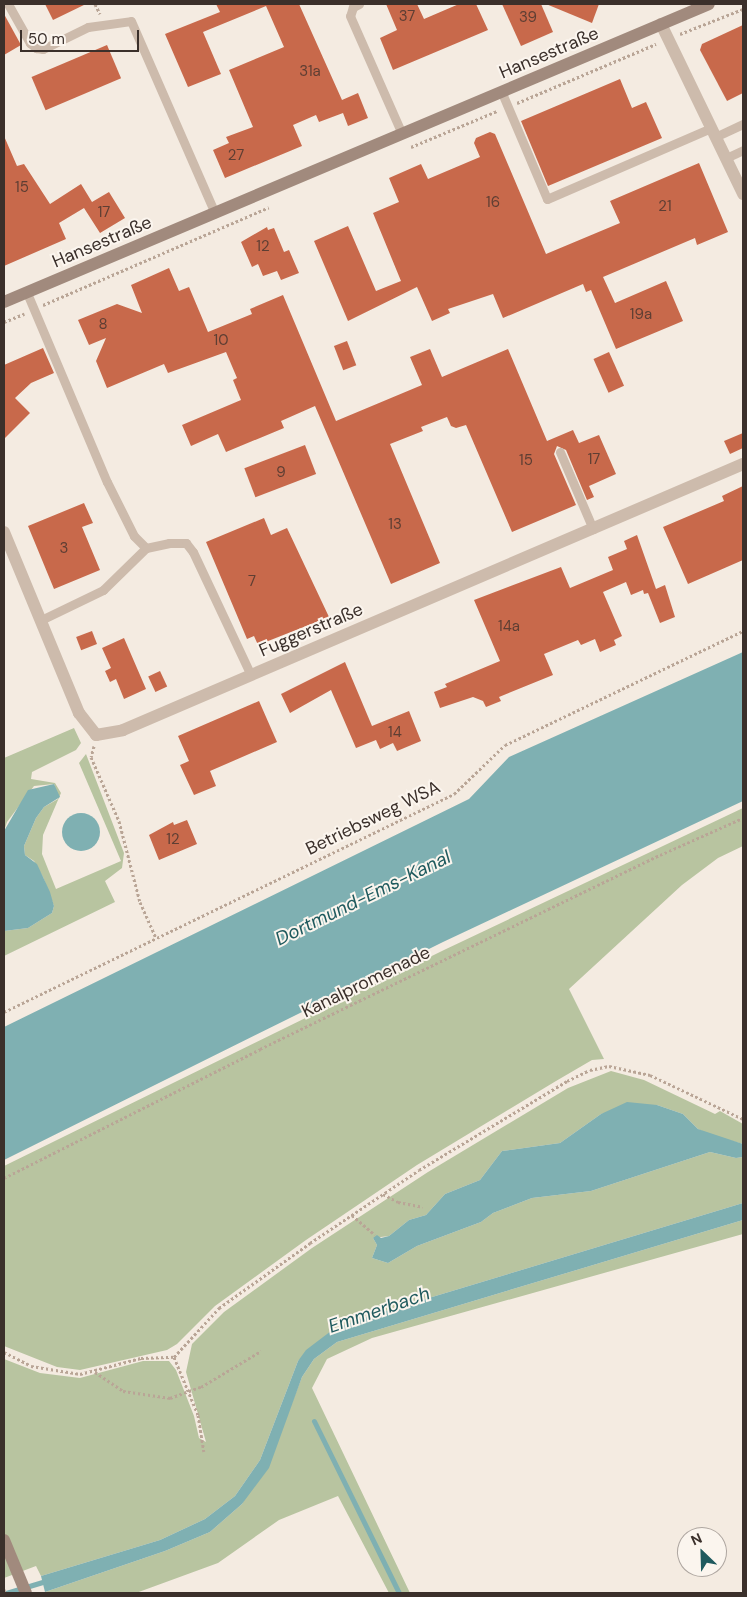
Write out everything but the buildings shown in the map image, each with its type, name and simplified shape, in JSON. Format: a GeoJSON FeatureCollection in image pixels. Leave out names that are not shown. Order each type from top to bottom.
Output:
{"type":"FeatureCollection","features":[{"type":"Feature","properties":{"kind":"main road","name":"Hansestraße"},"geometry":{"type":"LineString","coordinates":[[4,302],[709,4]]}},
{"type":"Feature","properties":{"kind":"main road"},"geometry":{"type":"LineString","coordinates":[[4,1540],[26,1593]]}},
{"type":"Feature","properties":{"kind":"street"},"geometry":{"type":"LineString","coordinates":[[661,24],[743,194]]}},
{"type":"Feature","properties":{"kind":"street","name":"Fuggerstraße"},"geometry":{"type":"LineString","coordinates":[[96,735],[123,730],[743,464]]}},
{"type":"Feature","properties":{"kind":"street"},"geometry":{"type":"LineString","coordinates":[[4,532],[80,713],[96,735]]}},
{"type":"Feature","properties":{"kind":"lane"},"geometry":{"type":"LineString","coordinates":[[8,4],[30,43],[36,48],[43,48],[88,27],[131,20],[214,213]]}},
{"type":"Feature","properties":{"kind":"lane"},"geometry":{"type":"LineString","coordinates":[[358,4],[353,7],[350,16],[402,134]]}},
{"type":"Feature","properties":{"kind":"lane"},"geometry":{"type":"LineString","coordinates":[[502,93],[547,199],[713,132],[743,124]]}},
{"type":"Feature","properties":{"kind":"lane"},"geometry":{"type":"LineString","coordinates":[[726,158],[743,150]]}},
{"type":"Feature","properties":{"kind":"lane"},"geometry":{"type":"LineString","coordinates":[[27,293],[106,482],[134,536],[146,548]]}},
{"type":"Feature","properties":{"kind":"lane"},"geometry":{"type":"LineString","coordinates":[[560,452],[593,528]]}},
{"type":"Feature","properties":{"kind":"lane"},"geometry":{"type":"LineString","coordinates":[[41,620],[103,590],[146,548],[169,543],[186,543],[193,552],[251,675]]}},
{"type":"Feature","properties":{"kind":"path"},"geometry":{"type":"LineString","coordinates":[[410,148],[743,9]]}},
{"type":"Feature","properties":{"kind":"path"},"geometry":{"type":"LineString","coordinates":[[4,322],[276,204]]}},
{"type":"Feature","properties":{"kind":"path","name":"Betriebsweg WSA"},"geometry":{"type":"LineString","coordinates":[[4,1012],[454,794],[505,745],[743,631]]}},
{"type":"Feature","properties":{"kind":"path"},"geometry":{"type":"LineString","coordinates":[[96,735],[92,757],[119,821],[145,915],[156,938]]}},
{"type":"Feature","properties":{"kind":"path","name":"Kanalpromenade"},"geometry":{"type":"LineString","coordinates":[[4,1178],[260,1049],[660,855],[743,818]]}},
{"type":"Feature","properties":{"kind":"path"},"geometry":{"type":"LineString","coordinates":[[4,1352],[31,1366],[80,1374],[95,1372],[141,1358],[174,1357],[219,1308],[383,1194],[566,1081],[609,1066],[650,1075],[743,1118]]}},
{"type":"Feature","properties":{"kind":"path"},"geometry":{"type":"LineString","coordinates":[[383,1194],[398,1202],[423,1207]]}},
{"type":"Feature","properties":{"kind":"path"},"geometry":{"type":"LineString","coordinates":[[352,1215],[375,1235]]}},
{"type":"Feature","properties":{"kind":"path"},"geometry":{"type":"LineString","coordinates":[[95,1372],[123,1391],[148,1397],[170,1398],[188,1393],[261,1351]]}},
{"type":"Feature","properties":{"kind":"path"},"geometry":{"type":"LineString","coordinates":[[174,1357],[198,1415],[204,1452]]}},
{"type":"Feature","properties":{"kind":"path"},"geometry":{"type":"LineString","coordinates":[[4,1589],[5,1593]]}},
{"type":"Feature","properties":{"kind":"green space"},"geometry":{"type":"Polygon","coordinates":[[[74,728],[81,743],[76,750],[32,772],[31,779],[55,783],[61,793],[43,835],[42,854],[56,889],[121,861],[79,763],[86,754],[124,853],[122,868],[105,881],[115,902],[4,956],[4,931],[28,928],[52,913],[54,906],[43,877],[34,861],[25,855],[24,846],[36,818],[44,807],[58,799],[54,784],[34,786],[7,822],[4,831],[4,758],[74,728]]]}},
{"type":"Feature","properties":{"kind":"green space"},"geometry":{"type":"Polygon","coordinates":[[[743,808],[743,846],[718,858],[682,885],[569,989],[604,1059],[592,1060],[417,1165],[306,1240],[215,1306],[177,1344],[167,1350],[80,1370],[57,1367],[4,1346],[4,1166],[444,950],[743,808]]]}},
{"type":"Feature","properties":{"kind":"green space"},"geometry":{"type":"Polygon","coordinates":[[[611,1071],[644,1080],[715,1114],[720,1111],[743,1124],[743,1144],[710,1135],[698,1129],[683,1114],[657,1105],[601,1114],[560,1143],[502,1151],[480,1180],[445,1194],[426,1215],[409,1220],[389,1236],[373,1238],[377,1245],[372,1258],[388,1263],[417,1246],[481,1222],[493,1213],[532,1198],[591,1191],[710,1152],[736,1158],[743,1157],[743,1203],[356,1320],[331,1331],[298,1361],[260,1460],[235,1496],[205,1519],[160,1540],[41,1576],[36,1566],[4,1578],[4,1359],[40,1373],[80,1378],[143,1361],[169,1361],[176,1370],[194,1416],[199,1438],[206,1442],[186,1372],[192,1344],[224,1312],[312,1248],[428,1172],[568,1088],[611,1071]]]}},
{"type":"Feature","properties":{"kind":"green space"},"geometry":{"type":"Polygon","coordinates":[[[743,1220],[743,1234],[372,1338],[327,1359],[312,1388],[410,1593],[389,1593],[338,1496],[279,1520],[218,1563],[136,1593],[45,1592],[165,1551],[210,1532],[242,1504],[286,1418],[302,1377],[314,1359],[337,1342],[743,1220]]]}},
{"type":"Feature","properties":{"kind":"water","name":"Dortmund-Ems-Kanal"},"geometry":{"type":"Polygon","coordinates":[[[743,652],[743,801],[443,942],[4,1160],[4,1027],[469,799],[509,757],[743,652]]]}},
{"type":"Feature","properties":{"kind":"water"},"geometry":{"type":"Polygon","coordinates":[[[54,784],[60,797],[44,807],[36,818],[24,846],[25,855],[37,864],[50,892],[54,906],[52,913],[28,928],[4,931],[4,831],[28,790],[54,784]]]}},
{"type":"Feature","properties":{"kind":"water"},"geometry":{"type":"Polygon","coordinates":[[[81,813],[95,818],[100,832],[95,846],[81,851],[67,846],[62,832],[67,818],[81,813]]]}},
{"type":"Feature","properties":{"kind":"water"},"geometry":{"type":"Polygon","coordinates":[[[627,1102],[657,1105],[683,1114],[698,1129],[743,1144],[743,1157],[736,1158],[710,1152],[591,1191],[532,1198],[493,1213],[481,1222],[417,1246],[388,1263],[372,1258],[377,1245],[373,1238],[377,1235],[381,1238],[389,1236],[409,1220],[426,1215],[445,1194],[480,1180],[502,1151],[560,1143],[601,1114],[627,1102]]]}},
{"type":"Feature","properties":{"kind":"water"},"geometry":{"type":"Polygon","coordinates":[[[743,1203],[743,1220],[337,1342],[314,1359],[302,1377],[269,1468],[242,1504],[210,1532],[165,1551],[45,1592],[41,1576],[160,1540],[205,1519],[235,1496],[260,1460],[298,1361],[306,1350],[331,1331],[356,1320],[743,1203]]]}},
{"type":"Feature","properties":{"kind":"waterway"},"geometry":{"type":"LineString","coordinates":[[314,1421],[399,1593]]}},
{"type":"Feature","properties":{"kind":"waterway","name":"Emmerbach"},"geometry":{"type":"LineString","coordinates":[[6,1593],[49,1580]]}}]}
